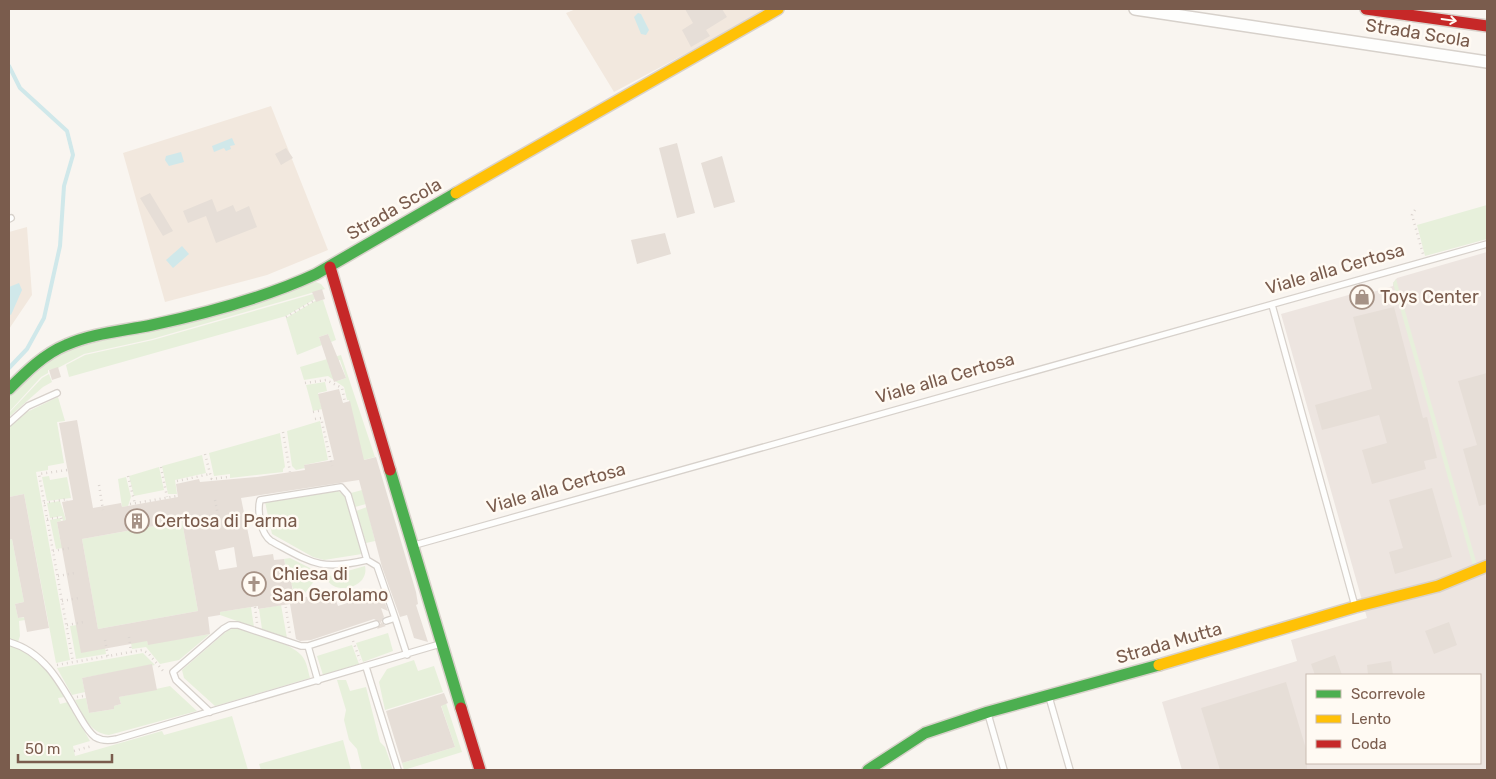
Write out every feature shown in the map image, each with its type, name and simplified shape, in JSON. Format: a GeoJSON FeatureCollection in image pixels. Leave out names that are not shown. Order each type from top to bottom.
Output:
{"type":"FeatureCollection","features":[{"type":"Feature","properties":{"kind":"main road","name":"Strada Scola"},"geometry":{"type":"LineString","coordinates":[[9,389],[37,363],[66,345],[260,296],[300,282],[330,267],[778,9]]}},
{"type":"Feature","properties":{"kind":"main road"},"geometry":{"type":"LineString","coordinates":[[1366,9],[1487,26]]}},
{"type":"Feature","properties":{"kind":"main road"},"geometry":{"type":"LineString","coordinates":[[330,267],[480,770]]}},
{"type":"Feature","properties":{"kind":"main road","name":"Strada Mutta"},"geometry":{"type":"LineString","coordinates":[[868,770],[925,733],[988,712],[1198,654],[1355,607],[1438,586],[1487,566]]}},
{"type":"Feature","properties":{"kind":"street","name":"Strada Scola"},"geometry":{"type":"LineString","coordinates":[[1135,9],[1487,62]]}},
{"type":"Feature","properties":{"kind":"lane","name":"Viale alla Certosa"},"geometry":{"type":"LineString","coordinates":[[413,546],[1487,244]]}},
{"type":"Feature","properties":{"kind":"lane"},"geometry":{"type":"LineString","coordinates":[[1272,305],[1355,607]]}},
{"type":"Feature","properties":{"kind":"lane"},"geometry":{"type":"LineString","coordinates":[[9,423],[28,406],[57,393]]}},
{"type":"Feature","properties":{"kind":"lane"},"geometry":{"type":"LineString","coordinates":[[367,560],[340,566],[322,566],[312,563],[268,539],[263,528],[260,500],[335,487],[344,489],[348,495],[367,560],[380,570],[407,654]]}},
{"type":"Feature","properties":{"kind":"lane"},"geometry":{"type":"LineString","coordinates":[[386,621],[394,618]]}},
{"type":"Feature","properties":{"kind":"lane"},"geometry":{"type":"LineString","coordinates":[[210,712],[173,675],[176,668],[230,625],[238,625],[292,643],[308,646],[376,624]]}},
{"type":"Feature","properties":{"kind":"lane"},"geometry":{"type":"LineString","coordinates":[[9,642],[32,653],[48,667],[86,727],[99,739],[117,739],[442,644]]}},
{"type":"Feature","properties":{"kind":"lane"},"geometry":{"type":"LineString","coordinates":[[308,646],[318,681]]}},
{"type":"Feature","properties":{"kind":"lane"},"geometry":{"type":"LineString","coordinates":[[364,667],[398,770]]}},
{"type":"Feature","properties":{"kind":"lane"},"geometry":{"type":"LineString","coordinates":[[1049,695],[1070,770]]}},
{"type":"Feature","properties":{"kind":"lane"},"geometry":{"type":"LineString","coordinates":[[988,712],[1004,770]]}},
{"type":"Feature","properties":{"kind":"path"},"geometry":{"type":"LineString","coordinates":[[1414,210],[1412,215],[1425,262]]}},
{"type":"Feature","properties":{"kind":"path"},"geometry":{"type":"LineString","coordinates":[[286,317],[315,300]]}},
{"type":"Feature","properties":{"kind":"path"},"geometry":{"type":"LineString","coordinates":[[305,383],[326,380],[342,388],[345,402]]}},
{"type":"Feature","properties":{"kind":"path"},"geometry":{"type":"LineString","coordinates":[[313,412],[322,410]]}},
{"type":"Feature","properties":{"kind":"path"},"geometry":{"type":"LineString","coordinates":[[315,419],[321,418],[332,466]]}},
{"type":"Feature","properties":{"kind":"path"},"geometry":{"type":"LineString","coordinates":[[283,432],[290,472]]}},
{"type":"Feature","properties":{"kind":"path"},"geometry":{"type":"LineString","coordinates":[[205,454],[211,480],[228,477]]}},
{"type":"Feature","properties":{"kind":"path"},"geometry":{"type":"LineString","coordinates":[[161,467],[167,498]]}},
{"type":"Feature","properties":{"kind":"path"},"geometry":{"type":"LineString","coordinates":[[67,470],[39,474],[73,662]]}},
{"type":"Feature","properties":{"kind":"path"},"geometry":{"type":"LineString","coordinates":[[177,481],[210,474]]}},
{"type":"Feature","properties":{"kind":"path"},"geometry":{"type":"LineString","coordinates":[[128,476],[134,504]]}},
{"type":"Feature","properties":{"kind":"path"},"geometry":{"type":"LineString","coordinates":[[99,485],[103,510]]}},
{"type":"Feature","properties":{"kind":"path"},"geometry":{"type":"LineString","coordinates":[[130,504],[177,496]]}},
{"type":"Feature","properties":{"kind":"path"},"geometry":{"type":"LineString","coordinates":[[44,502],[67,499],[67,501]]}},
{"type":"Feature","properties":{"kind":"path"},"geometry":{"type":"LineString","coordinates":[[215,500],[219,520]]}},
{"type":"Feature","properties":{"kind":"path"},"geometry":{"type":"LineString","coordinates":[[47,519],[61,517],[62,521]]}},
{"type":"Feature","properties":{"kind":"path"},"geometry":{"type":"LineString","coordinates":[[53,551],[70,548]]}},
{"type":"Feature","properties":{"kind":"path"},"geometry":{"type":"LineString","coordinates":[[322,566],[319,573],[322,582]]}},
{"type":"Feature","properties":{"kind":"path"},"geometry":{"type":"LineString","coordinates":[[58,576],[75,573]]}},
{"type":"Feature","properties":{"kind":"path"},"geometry":{"type":"LineString","coordinates":[[291,579],[319,573]]}},
{"type":"Feature","properties":{"kind":"path"},"geometry":{"type":"LineString","coordinates":[[62,601],[79,598]]}},
{"type":"Feature","properties":{"kind":"path"},"geometry":{"type":"LineString","coordinates":[[285,602],[292,643]]}},
{"type":"Feature","properties":{"kind":"path"},"geometry":{"type":"LineString","coordinates":[[254,607],[259,632]]}},
{"type":"Feature","properties":{"kind":"path"},"geometry":{"type":"LineString","coordinates":[[67,625],[84,622]]}},
{"type":"Feature","properties":{"kind":"path"},"geometry":{"type":"LineString","coordinates":[[350,632],[364,667]]}},
{"type":"Feature","properties":{"kind":"path"},"geometry":{"type":"LineString","coordinates":[[129,637],[131,652]]}},
{"type":"Feature","properties":{"kind":"path"},"geometry":{"type":"LineString","coordinates":[[105,640],[108,656]]}},
{"type":"Feature","properties":{"kind":"path"},"geometry":{"type":"LineString","coordinates":[[48,667],[146,651],[166,674],[173,675]]}},
{"type":"Feature","properties":{"kind":"shaded area"},"geometry":{"type":"Polygon","coordinates":[[[576,9],[769,9],[614,92],[566,13],[576,9]]]}},
{"type":"Feature","properties":{"kind":"shaded area"},"geometry":{"type":"Polygon","coordinates":[[[271,106],[328,250],[267,275],[165,302],[123,153],[271,106]]]}},
{"type":"Feature","properties":{"kind":"shaded area"},"geometry":{"type":"Polygon","coordinates":[[[27,227],[32,295],[9,329],[9,232],[27,227]]]}},
{"type":"Feature","properties":{"kind":"shaded area"},"geometry":{"type":"Polygon","coordinates":[[[1487,252],[1487,770],[1182,770],[1162,702],[1297,661],[1291,640],[1367,618],[1281,314],[1352,294],[1353,298],[1393,286],[1397,278],[1487,252]]]}},
{"type":"Feature","properties":{"kind":"green space"},"geometry":{"type":"Polygon","coordinates":[[[1487,205],[1487,239],[1425,256],[1417,225],[1487,205]]]}},
{"type":"Feature","properties":{"kind":"green space"},"geometry":{"type":"Polygon","coordinates":[[[1396,279],[1477,565],[1473,566],[1393,283],[1396,279]]]}},
{"type":"Feature","properties":{"kind":"green space"},"geometry":{"type":"Polygon","coordinates":[[[316,282],[325,289],[152,339],[84,354],[58,368],[48,370],[48,373],[41,377],[9,412],[9,396],[61,352],[316,282]]]}},
{"type":"Feature","properties":{"kind":"green space"},"geometry":{"type":"Polygon","coordinates":[[[313,294],[315,299],[286,316],[69,377],[66,365],[85,355],[153,340],[313,294]]]}},
{"type":"Feature","properties":{"kind":"green space"},"geometry":{"type":"Polygon","coordinates":[[[323,300],[336,340],[331,342],[328,334],[319,337],[322,345],[297,355],[286,318],[315,301],[323,300]]]}},
{"type":"Feature","properties":{"kind":"green space"},"geometry":{"type":"Polygon","coordinates":[[[341,355],[375,457],[360,461],[349,400],[347,400],[344,387],[328,376],[304,380],[300,367],[341,355]],[[340,360],[328,364],[337,381],[346,378],[340,360]]]}},
{"type":"Feature","properties":{"kind":"green space"},"geometry":{"type":"Polygon","coordinates":[[[49,374],[52,382],[43,387],[9,417],[9,413],[42,378],[49,374]]]}},
{"type":"Feature","properties":{"kind":"green space"},"geometry":{"type":"Polygon","coordinates":[[[325,382],[327,391],[318,393],[322,409],[313,411],[306,385],[325,382]]]}},
{"type":"Feature","properties":{"kind":"green space"},"geometry":{"type":"Polygon","coordinates":[[[58,397],[65,421],[57,422],[64,463],[48,466],[48,470],[36,472],[70,660],[56,663],[24,494],[9,497],[9,428],[27,412],[58,397]]]}},
{"type":"Feature","properties":{"kind":"green space"},"geometry":{"type":"Polygon","coordinates":[[[320,421],[328,460],[304,465],[305,468],[296,470],[292,466],[287,431],[320,421]]]}},
{"type":"Feature","properties":{"kind":"green space"},"geometry":{"type":"Polygon","coordinates":[[[280,433],[285,467],[283,472],[230,478],[230,474],[214,476],[209,453],[280,433]]]}},
{"type":"Feature","properties":{"kind":"green space"},"geometry":{"type":"Polygon","coordinates":[[[202,455],[206,473],[175,480],[177,494],[168,494],[162,466],[202,455]]]}},
{"type":"Feature","properties":{"kind":"green space"},"geometry":{"type":"Polygon","coordinates":[[[159,467],[164,490],[134,496],[129,476],[159,467]]]}},
{"type":"Feature","properties":{"kind":"green space"},"geometry":{"type":"Polygon","coordinates":[[[49,476],[50,480],[67,477],[71,498],[47,501],[42,477],[49,476]]]}},
{"type":"Feature","properties":{"kind":"green space"},"geometry":{"type":"Polygon","coordinates":[[[126,477],[131,497],[128,506],[122,507],[118,479],[126,477]]]}},
{"type":"Feature","properties":{"kind":"green space"},"geometry":{"type":"Polygon","coordinates":[[[362,490],[366,504],[355,507],[351,493],[362,490]]]}},
{"type":"Feature","properties":{"kind":"green space"},"geometry":{"type":"Polygon","coordinates":[[[338,491],[345,496],[362,554],[324,560],[313,557],[272,534],[265,502],[338,491]]]}},
{"type":"Feature","properties":{"kind":"green space"},"geometry":{"type":"Polygon","coordinates":[[[60,501],[66,520],[63,521],[62,516],[50,518],[47,503],[60,501]]]}},
{"type":"Feature","properties":{"kind":"green space"},"geometry":{"type":"Polygon","coordinates":[[[367,507],[375,541],[366,543],[356,511],[367,507]]]}},
{"type":"Feature","properties":{"kind":"green space"},"geometry":{"type":"Polygon","coordinates":[[[60,518],[61,521],[57,522],[61,544],[70,547],[56,549],[50,520],[60,518]]]}},
{"type":"Feature","properties":{"kind":"green space"},"geometry":{"type":"Polygon","coordinates":[[[182,521],[198,611],[98,629],[82,539],[182,521]]]}},
{"type":"Feature","properties":{"kind":"green space"},"geometry":{"type":"Polygon","coordinates":[[[12,539],[24,602],[15,604],[18,618],[27,617],[25,620],[19,621],[20,636],[18,642],[9,639],[9,540],[12,539]]]}},
{"type":"Feature","properties":{"kind":"green space"},"geometry":{"type":"Polygon","coordinates":[[[290,558],[312,569],[313,572],[291,577],[289,569],[286,569],[284,559],[290,558]]]}},
{"type":"Feature","properties":{"kind":"green space"},"geometry":{"type":"Polygon","coordinates":[[[365,566],[365,574],[362,580],[350,587],[336,587],[326,577],[365,566]]]}},
{"type":"Feature","properties":{"kind":"green space"},"geometry":{"type":"Polygon","coordinates":[[[314,577],[315,580],[301,598],[291,599],[289,590],[293,589],[291,582],[314,577]]]}},
{"type":"Feature","properties":{"kind":"green space"},"geometry":{"type":"Polygon","coordinates":[[[281,605],[287,638],[262,629],[259,609],[281,605]]]}},
{"type":"Feature","properties":{"kind":"green space"},"geometry":{"type":"Polygon","coordinates":[[[251,607],[254,627],[220,615],[220,612],[251,607]]]}},
{"type":"Feature","properties":{"kind":"green space"},"geometry":{"type":"Polygon","coordinates":[[[84,624],[104,640],[106,654],[76,659],[70,626],[84,624]]]}},
{"type":"Feature","properties":{"kind":"green space"},"geometry":{"type":"Polygon","coordinates":[[[234,628],[270,638],[297,651],[305,661],[310,678],[215,706],[184,678],[182,670],[227,631],[234,628]]]}},
{"type":"Feature","properties":{"kind":"green space"},"geometry":{"type":"Polygon","coordinates":[[[388,633],[393,651],[363,662],[356,643],[388,633]]]}},
{"type":"Feature","properties":{"kind":"green space"},"geometry":{"type":"Polygon","coordinates":[[[210,634],[179,660],[160,664],[146,647],[132,649],[130,637],[147,641],[148,644],[210,634]]]}},
{"type":"Feature","properties":{"kind":"green space"},"geometry":{"type":"Polygon","coordinates":[[[9,645],[19,649],[42,665],[65,697],[58,698],[60,704],[68,702],[90,741],[73,746],[75,756],[162,731],[164,735],[232,716],[248,770],[9,770],[9,645]]]}},
{"type":"Feature","properties":{"kind":"green space"},"geometry":{"type":"Polygon","coordinates":[[[352,645],[359,664],[323,675],[317,656],[352,645]]]}},
{"type":"Feature","properties":{"kind":"green space"},"geometry":{"type":"Polygon","coordinates":[[[143,653],[155,665],[82,678],[85,692],[72,695],[57,668],[143,653]]]}},
{"type":"Feature","properties":{"kind":"green space"},"geometry":{"type":"Polygon","coordinates":[[[414,660],[418,671],[434,666],[443,692],[385,710],[379,682],[387,669],[414,660]]]}},
{"type":"Feature","properties":{"kind":"green space"},"geometry":{"type":"Polygon","coordinates":[[[337,680],[346,680],[350,691],[366,687],[380,742],[385,747],[393,770],[362,770],[357,749],[349,740],[344,720],[346,710],[337,680]]]}},
{"type":"Feature","properties":{"kind":"green space"},"geometry":{"type":"Polygon","coordinates":[[[170,686],[197,711],[109,735],[102,734],[88,723],[75,700],[86,698],[89,713],[114,709],[114,706],[121,704],[119,697],[170,686]]]}},
{"type":"Feature","properties":{"kind":"green space"},"geometry":{"type":"Polygon","coordinates":[[[446,703],[462,752],[404,770],[402,763],[455,747],[441,705],[446,703]]]}},
{"type":"Feature","properties":{"kind":"green space"},"geometry":{"type":"Polygon","coordinates":[[[343,740],[351,770],[261,770],[259,764],[343,740]]]}},
{"type":"Feature","properties":{"kind":"water"},"geometry":{"type":"Polygon","coordinates":[[[638,13],[641,14],[649,30],[646,35],[641,34],[634,17],[638,13]]]}},
{"type":"Feature","properties":{"kind":"water"},"geometry":{"type":"Polygon","coordinates":[[[232,138],[235,145],[230,146],[231,149],[226,151],[224,148],[214,152],[212,146],[232,138]]]}},
{"type":"Feature","properties":{"kind":"water"},"geometry":{"type":"Polygon","coordinates":[[[181,152],[184,162],[169,166],[165,160],[166,156],[181,152]]]}},
{"type":"Feature","properties":{"kind":"water"},"geometry":{"type":"Polygon","coordinates":[[[182,246],[189,254],[173,268],[166,260],[182,246]]]}},
{"type":"Feature","properties":{"kind":"water"},"geometry":{"type":"Polygon","coordinates":[[[19,283],[22,290],[11,315],[9,314],[9,287],[19,283]]]}},
{"type":"Feature","properties":{"kind":"building"},"geometry":{"type":"Polygon","coordinates":[[[685,9],[722,9],[727,17],[706,30],[710,36],[691,47],[682,30],[693,23],[685,9]]]}},
{"type":"Feature","properties":{"kind":"building"},"geometry":{"type":"Polygon","coordinates":[[[677,143],[695,213],[677,218],[659,148],[677,143]]]}},
{"type":"Feature","properties":{"kind":"building"},"geometry":{"type":"Polygon","coordinates":[[[286,148],[293,158],[281,165],[275,154],[286,148]]]}},
{"type":"Feature","properties":{"kind":"building"},"geometry":{"type":"Polygon","coordinates":[[[722,156],[735,202],[714,208],[701,163],[722,156]]]}},
{"type":"Feature","properties":{"kind":"building"},"geometry":{"type":"Polygon","coordinates":[[[150,193],[173,231],[163,236],[140,198],[150,193]]]}},
{"type":"Feature","properties":{"kind":"building"},"geometry":{"type":"Polygon","coordinates":[[[212,199],[217,212],[233,205],[236,212],[249,206],[257,227],[216,243],[206,216],[188,223],[183,211],[212,199]]]}},
{"type":"Feature","properties":{"kind":"building"},"geometry":{"type":"Polygon","coordinates":[[[665,233],[671,254],[637,264],[631,240],[665,233]]]}},
{"type":"Feature","properties":{"kind":"building"},"geometry":{"type":"Polygon","coordinates":[[[322,289],[325,299],[316,302],[312,292],[322,289]]]}},
{"type":"Feature","properties":{"kind":"building"},"geometry":{"type":"Polygon","coordinates":[[[1394,307],[1423,418],[1427,417],[1437,458],[1424,461],[1426,469],[1372,484],[1362,450],[1387,443],[1379,415],[1322,430],[1315,405],[1372,389],[1353,317],[1394,307]]]}},
{"type":"Feature","properties":{"kind":"building"},"geometry":{"type":"Polygon","coordinates":[[[328,334],[346,378],[334,382],[319,337],[328,334]]]}},
{"type":"Feature","properties":{"kind":"building"},"geometry":{"type":"Polygon","coordinates":[[[58,367],[61,377],[52,380],[49,370],[58,367]]]}},
{"type":"Feature","properties":{"kind":"building"},"geometry":{"type":"Polygon","coordinates":[[[1487,373],[1487,504],[1479,506],[1463,449],[1477,445],[1458,381],[1487,373]]]}},
{"type":"Feature","properties":{"kind":"building","name":"Certosa di Parma"},"geometry":{"type":"Polygon","coordinates":[[[339,389],[343,403],[350,401],[364,460],[376,457],[416,592],[418,604],[416,605],[428,642],[414,638],[407,615],[400,617],[382,567],[359,480],[241,498],[253,557],[273,554],[274,560],[284,559],[286,569],[289,568],[294,599],[330,593],[334,595],[338,606],[381,592],[388,611],[381,608],[384,617],[381,622],[386,626],[377,629],[381,623],[374,619],[311,640],[300,641],[296,639],[290,604],[258,609],[258,606],[220,612],[220,615],[208,617],[210,634],[148,645],[147,641],[81,653],[57,522],[66,520],[62,502],[73,500],[59,423],[77,420],[93,508],[121,503],[122,507],[178,497],[176,484],[199,479],[200,482],[257,477],[305,470],[304,465],[334,460],[318,394],[339,389]],[[182,521],[82,539],[98,629],[198,611],[182,521]],[[234,547],[215,551],[219,570],[237,567],[234,547]]]}},
{"type":"Feature","properties":{"kind":"building"},"geometry":{"type":"Polygon","coordinates":[[[1432,488],[1452,557],[1395,574],[1389,552],[1403,548],[1389,500],[1432,488]]]}},
{"type":"Feature","properties":{"kind":"building"},"geometry":{"type":"Polygon","coordinates":[[[24,494],[49,628],[27,632],[24,617],[18,618],[15,604],[24,602],[12,539],[9,540],[9,497],[24,494]]]}},
{"type":"Feature","properties":{"kind":"building"},"geometry":{"type":"Polygon","coordinates":[[[1449,622],[1457,645],[1434,654],[1425,631],[1449,622]]]}},
{"type":"Feature","properties":{"kind":"building"},"geometry":{"type":"Polygon","coordinates":[[[1335,655],[1342,674],[1315,674],[1311,664],[1335,655]]]}},
{"type":"Feature","properties":{"kind":"building"},"geometry":{"type":"Polygon","coordinates":[[[1391,661],[1393,674],[1368,674],[1367,665],[1391,661]]]}},
{"type":"Feature","properties":{"kind":"building"},"geometry":{"type":"Polygon","coordinates":[[[152,664],[157,690],[119,697],[121,704],[114,706],[114,709],[89,713],[82,678],[152,664]]]}},
{"type":"Feature","properties":{"kind":"building"},"geometry":{"type":"Polygon","coordinates":[[[1286,682],[1306,749],[1307,770],[1220,770],[1201,708],[1286,682]]]}},
{"type":"Feature","properties":{"kind":"building"},"geometry":{"type":"Polygon","coordinates":[[[444,693],[448,703],[441,706],[455,747],[402,763],[386,711],[444,693]]]}},
{"type":"Feature","properties":{"kind":"waterway"},"geometry":{"type":"LineString","coordinates":[[9,66],[20,88],[67,131],[73,155],[64,186],[60,246],[44,318],[27,349],[9,368]]}},
{"type":"Feature","properties":{"kind":"traffic: fast"},"geometry":{"type":"LineString","coordinates":[[9,389],[43,358],[76,341],[215,310],[256,298],[296,283],[316,274],[456,193]]}},
{"type":"Feature","properties":{"kind":"traffic: fast"},"geometry":{"type":"LineString","coordinates":[[390,470],[461,708]]}},
{"type":"Feature","properties":{"kind":"traffic: fast"},"geometry":{"type":"LineString","coordinates":[[868,770],[925,733],[988,712],[1159,665]]}},
{"type":"Feature","properties":{"kind":"traffic: slow"},"geometry":{"type":"LineString","coordinates":[[456,193],[778,9]]}},
{"type":"Feature","properties":{"kind":"traffic: slow"},"geometry":{"type":"LineString","coordinates":[[1159,665],[1355,607],[1438,586],[1487,566]]}},
{"type":"Feature","properties":{"kind":"traffic: jam"},"geometry":{"type":"LineString","coordinates":[[1366,9],[1487,26]]}},
{"type":"Feature","properties":{"kind":"traffic: jam"},"geometry":{"type":"LineString","coordinates":[[330,267],[390,470]]}},
{"type":"Feature","properties":{"kind":"traffic: jam"},"geometry":{"type":"LineString","coordinates":[[461,708],[480,770]]}},
{"type":"Feature","properties":{"kind":"place","name":"Toys Center"},"geometry":{"type":"Point","coordinates":[1362,297]}},
{"type":"Feature","properties":{"kind":"place","name":"Certosa di Parma"},"geometry":{"type":"Point","coordinates":[137,521]}},
{"type":"Feature","properties":{"kind":"place","name":"Chiesa di San Gerolamo"},"geometry":{"type":"Point","coordinates":[254,584]}}]}
